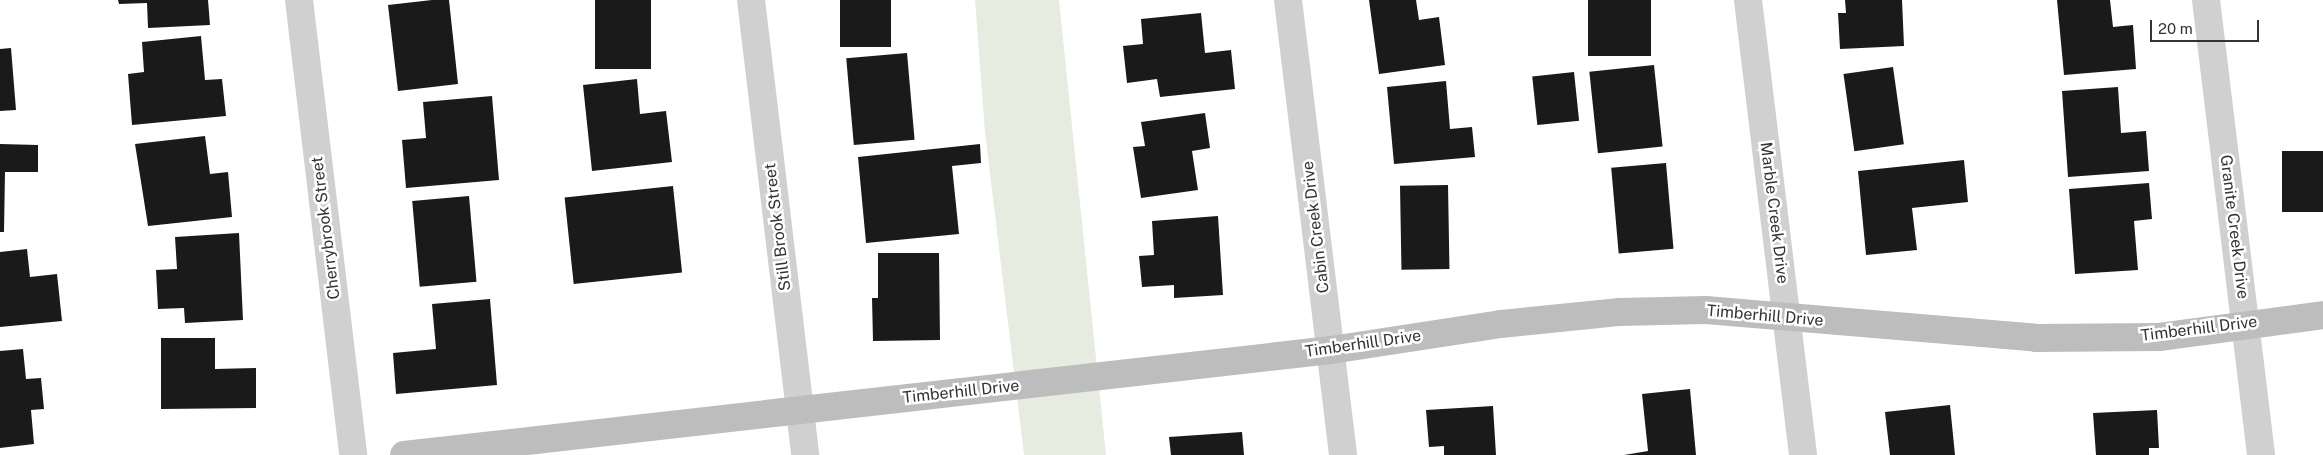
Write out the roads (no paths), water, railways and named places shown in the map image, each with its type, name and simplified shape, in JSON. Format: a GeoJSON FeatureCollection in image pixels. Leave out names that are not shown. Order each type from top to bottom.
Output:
{"type":"FeatureCollection","features":[{"type":"Feature","properties":{"kind":"street","name":"Cherrybrook Street"},"geometry":{"type":"LineString","coordinates":[[300,0],[352,455]]}},
{"type":"Feature","properties":{"kind":"street","name":"Still Brook Street"},"geometry":{"type":"LineString","coordinates":[[750,0],[805,455]]}},
{"type":"Feature","properties":{"kind":"street","name":"Cabin Creek Drive"},"geometry":{"type":"LineString","coordinates":[[1288,0],[1343,455]]}},
{"type":"Feature","properties":{"kind":"street","name":"Marble Creek Drive"},"geometry":{"type":"LineString","coordinates":[[1748,0],[1803,455]]}},
{"type":"Feature","properties":{"kind":"street","name":"Granite Creek Drive"},"geometry":{"type":"LineString","coordinates":[[2206,0],[2261,455]]}},
{"type":"Feature","properties":{"kind":"street","name":"Timberhill Drive"},"geometry":{"type":"LineString","coordinates":[[404,455],[1331,350],[1501,324],[1620,312],[1706,310],[2036,338],[2159,337],[2323,315]]}}]}
